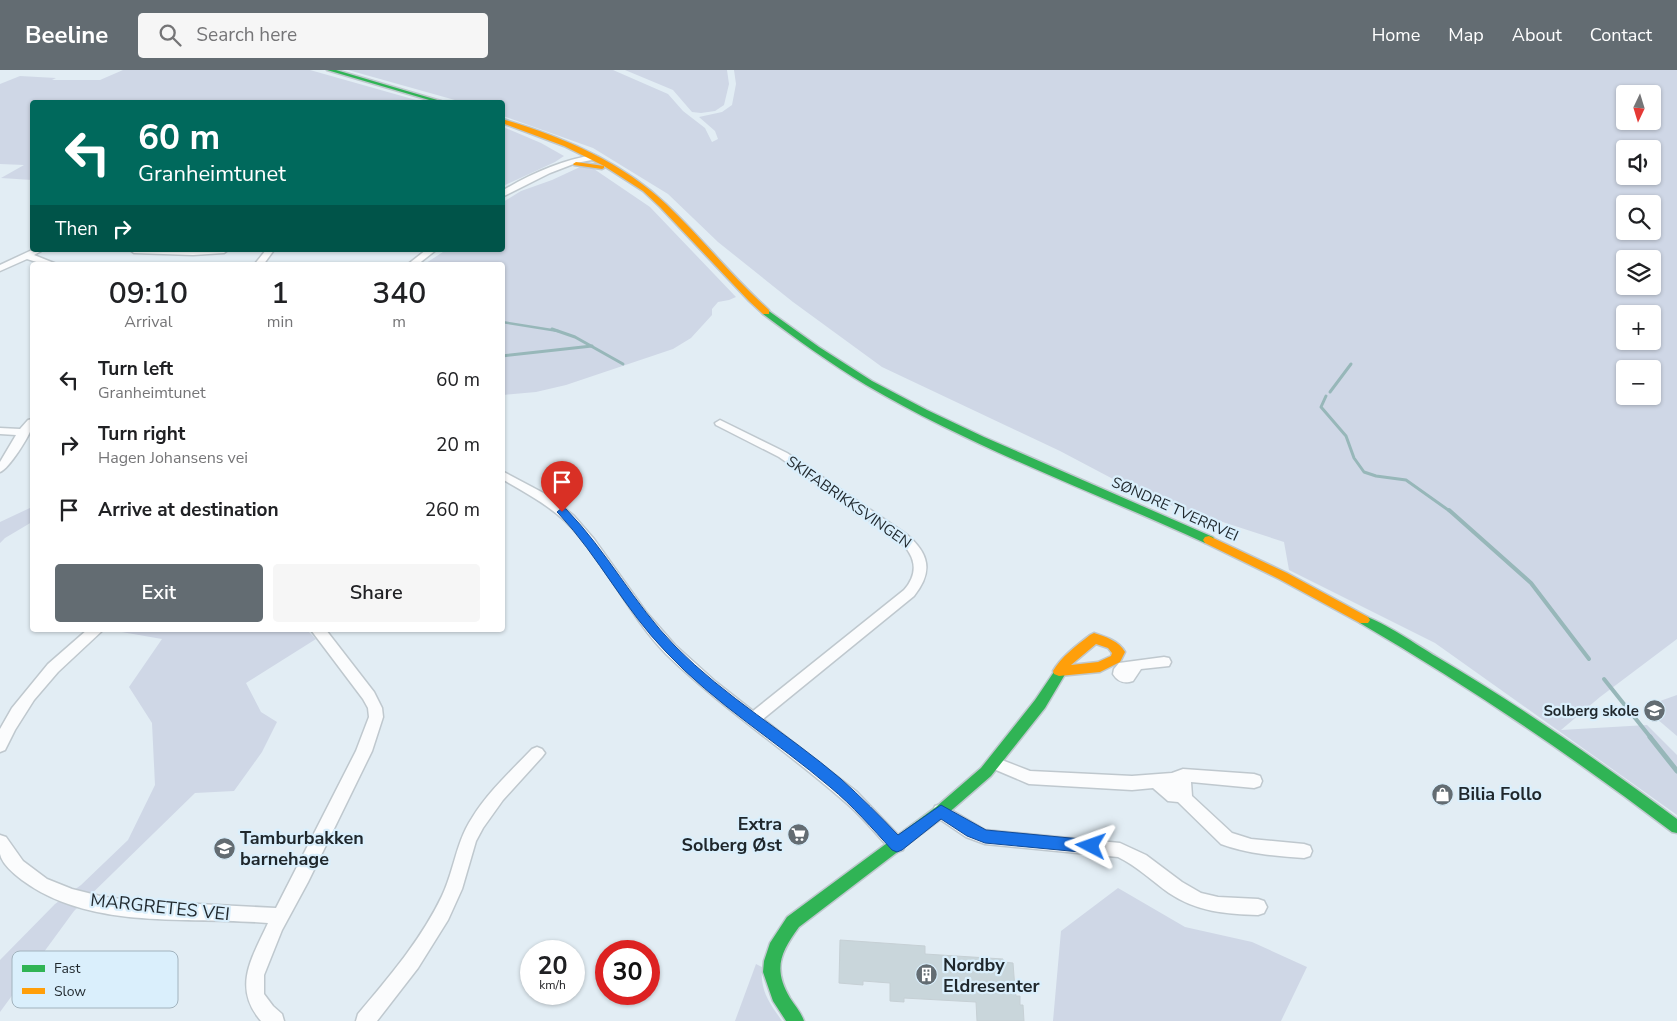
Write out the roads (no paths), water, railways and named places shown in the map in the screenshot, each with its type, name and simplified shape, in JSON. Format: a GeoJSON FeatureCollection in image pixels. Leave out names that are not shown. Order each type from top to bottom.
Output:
{"type":"FeatureCollection","features":[{"type":"Feature","properties":{"kind":"main road"},"geometry":{"type":"LineString","coordinates":[[330,70],[434,100]]}},
{"type":"Feature","properties":{"kind":"main road","name":"SØNDRE TVERRVEI"},"geometry":{"type":"LineString","coordinates":[[505,122],[545,134],[602,167],[669,213]]}},
{"type":"Feature","properties":{"kind":"main road","name":"SØNDRE TVERRVEI"},"geometry":{"type":"LineString","coordinates":[[586,159],[630,178],[661,204],[752,300],[796,334],[841,364],[888,392],[976,437],[1212,541],[1320,595],[1419,651],[1493,697],[1606,774],[1677,827]]}},
{"type":"Feature","properties":{"kind":"main road"},"geometry":{"type":"LineString","coordinates":[[796,1021],[781,1001],[772,979],[772,960],[777,942],[793,922],[941,811],[994,763],[1040,704],[1059,671],[1074,653],[1094,638],[1112,645],[1118,652],[1116,659],[1100,667],[1059,671]]}},
{"type":"Feature","properties":{"kind":"street"},"geometry":{"type":"LineString","coordinates":[[505,193],[521,184],[561,167],[586,159]]}},
{"type":"Feature","properties":{"kind":"street"},"geometry":{"type":"LineString","coordinates":[[0,268],[35,252]]}},
{"type":"Feature","properties":{"kind":"street"},"geometry":{"type":"LineString","coordinates":[[260,262],[268,252]]}},
{"type":"Feature","properties":{"kind":"street"},"geometry":{"type":"LineString","coordinates":[[415,262],[429,252]]}},
{"type":"Feature","properties":{"kind":"street"},"geometry":{"type":"LineString","coordinates":[[28,256],[46,262]]}},
{"type":"Feature","properties":{"kind":"street","name":"SKIFABRIKKSVINGEN"},"geometry":{"type":"LineString","coordinates":[[720,423],[775,451],[902,537],[916,550],[921,562],[922,572],[919,580],[909,593],[753,719]]}},
{"type":"Feature","properties":{"kind":"street"},"geometry":{"type":"LineString","coordinates":[[0,468],[13,454],[23,432],[30,424]]}},
{"type":"Feature","properties":{"kind":"street"},"geometry":{"type":"LineString","coordinates":[[0,431],[23,432]]}},
{"type":"Feature","properties":{"kind":"street"},"geometry":{"type":"LineString","coordinates":[[505,476],[547,500],[570,519],[583,534],[636,609],[662,640],[710,686],[851,797],[897,845]]}},
{"type":"Feature","properties":{"kind":"street"},"geometry":{"type":"LineString","coordinates":[[0,746],[15,716],[36,687],[53,668],[94,632]]}},
{"type":"Feature","properties":{"kind":"street"},"geometry":{"type":"LineString","coordinates":[[274,1021],[266,1013],[255,996],[253,982],[260,959],[280,916],[330,822],[375,724],[375,708],[370,696],[320,632]]}},
{"type":"Feature","properties":{"kind":"street"},"geometry":{"type":"LineString","coordinates":[[1100,667],[1124,670],[1139,664],[1164,662]]}},
{"type":"Feature","properties":{"kind":"street"},"geometry":{"type":"LineString","coordinates":[[365,1021],[413,959],[436,923],[453,891],[467,843],[477,822],[537,753]]}},
{"type":"Feature","properties":{"kind":"street"},"geometry":{"type":"LineString","coordinates":[[994,763],[1029,777],[1132,783],[1157,782],[1183,775],[1254,781]]}},
{"type":"Feature","properties":{"kind":"street"},"geometry":{"type":"LineString","coordinates":[[1173,779],[1185,785],[1187,791],[1182,796]]}},
{"type":"Feature","properties":{"kind":"street"},"geometry":{"type":"LineString","coordinates":[[1157,782],[1170,794],[1182,796],[1227,839],[1251,846],[1304,851]]}},
{"type":"Feature","properties":{"kind":"street"},"geometry":{"type":"LineString","coordinates":[[941,811],[972,832],[985,837],[1120,850],[1132,855],[1194,898],[1208,903],[1258,907]]}},
{"type":"Feature","properties":{"kind":"street","name":"MARGRETES VEI"},"geometry":{"type":"LineString","coordinates":[[0,842],[10,859],[20,870],[37,882],[55,891],[79,899],[146,909],[280,916]]}},
{"type":"Feature","properties":{"kind":"waterway"},"geometry":{"type":"LineString","coordinates":[[505,322],[558,331]]}},
{"type":"Feature","properties":{"kind":"waterway"},"geometry":{"type":"LineString","coordinates":[[552,329],[558,331]]}},
{"type":"Feature","properties":{"kind":"waterway"},"geometry":{"type":"LineString","coordinates":[[558,331],[575,337],[591,346]]}},
{"type":"Feature","properties":{"kind":"waterway"},"geometry":{"type":"LineString","coordinates":[[505,356],[591,346]]}},
{"type":"Feature","properties":{"kind":"waterway"},"geometry":{"type":"LineString","coordinates":[[591,346],[623,364]]}},
{"type":"Feature","properties":{"kind":"waterway"},"geometry":{"type":"LineString","coordinates":[[1330,392],[1351,364]]}},
{"type":"Feature","properties":{"kind":"waterway"},"geometry":{"type":"LineString","coordinates":[[1326,396],[1321,407],[1346,436],[1354,458],[1364,472],[1376,476],[1406,480],[1451,512]]}},
{"type":"Feature","properties":{"kind":"waterway"},"geometry":{"type":"LineString","coordinates":[[1449,510],[1531,583],[1589,659]]}},
{"type":"Feature","properties":{"kind":"waterway"},"geometry":{"type":"LineString","coordinates":[[1604,679],[1651,738]]}},
{"type":"Feature","properties":{"kind":"waterway"},"geometry":{"type":"LineString","coordinates":[[1650,737],[1677,771]]}},
{"type":"Feature","properties":{"kind":"place","name":"Solberg skole"},"geometry":{"type":"Point","coordinates":[1655,711]}},
{"type":"Feature","properties":{"kind":"place","name":"Bilia Follo"},"geometry":{"type":"Point","coordinates":[1442,794]}},
{"type":"Feature","properties":{"kind":"place","name":"Extra Solberg Øst"},"geometry":{"type":"Point","coordinates":[798,834]}},
{"type":"Feature","properties":{"kind":"place","name":"Tamburbakken barnehage"},"geometry":{"type":"Point","coordinates":[224,848]}},
{"type":"Feature","properties":{"kind":"place","name":"Nordby Eldresenter"},"geometry":{"type":"Point","coordinates":[927,975]}}]}
